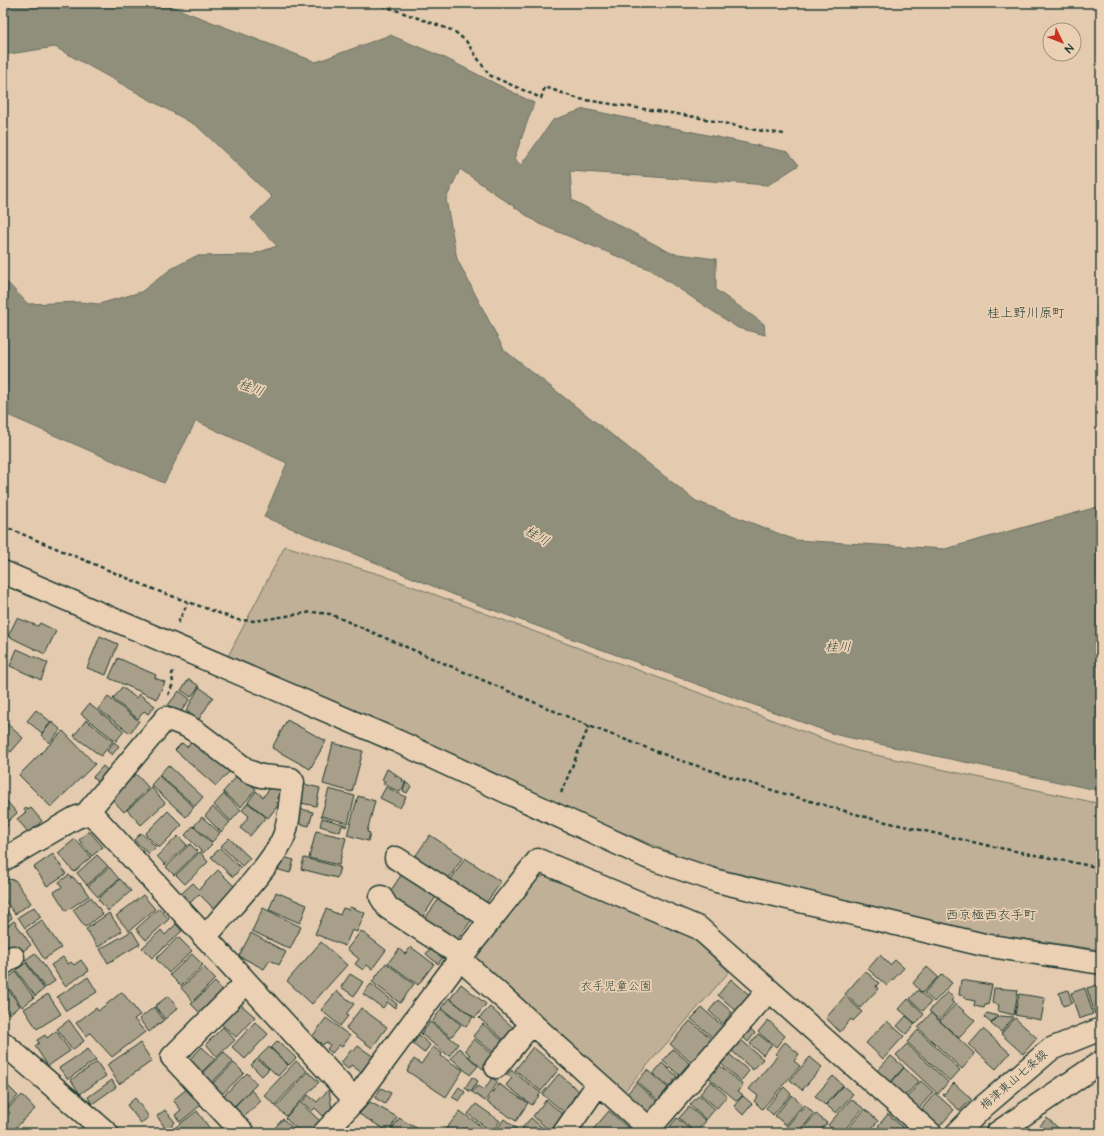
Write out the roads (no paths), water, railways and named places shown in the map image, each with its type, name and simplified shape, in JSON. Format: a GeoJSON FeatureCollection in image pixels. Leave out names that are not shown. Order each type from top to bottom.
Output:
{"type":"FeatureCollection","features":[{"type":"Feature","properties":{"kind":"street"},"geometry":{"type":"LineString","coordinates":[[3,572],[397,741],[650,858],[717,881],[984,945],[1101,963]]}},
{"type":"Feature","properties":{"kind":"street"},"geometry":{"type":"LineString","coordinates":[[3,860],[74,818],[86,814],[166,718],[198,733],[248,771],[261,776],[291,780],[292,782],[285,833],[280,845],[214,928],[203,936]]}},
{"type":"Feature","properties":{"kind":"street"},"geometry":{"type":"LineString","coordinates":[[86,814],[93,816],[98,820],[246,984],[355,1100]]}},
{"type":"Feature","properties":{"kind":"street"},"geometry":{"type":"LineString","coordinates":[[396,858],[491,919]]}},
{"type":"Feature","properties":{"kind":"street"},"geometry":{"type":"LineString","coordinates":[[324,1133],[355,1100],[461,958],[538,860],[699,928],[930,1133]]}},
{"type":"Feature","properties":{"kind":"street"},"geometry":{"type":"LineString","coordinates":[[381,897],[388,908],[461,958],[531,1024],[651,1131],[769,990]]}},
{"type":"Feature","properties":{"kind":"street"},"geometry":{"type":"LineString","coordinates":[[242,1133],[172,1057],[246,984]]}},
{"type":"Feature","properties":{"kind":"street"},"geometry":{"type":"LineString","coordinates":[[496,1067],[531,1024]]}},
{"type":"Feature","properties":{"kind":"street","name":"梅津東山七条線"},"geometry":{"type":"LineString","coordinates":[[957,1133],[984,1106],[1051,1048],[1101,1028]]}},
{"type":"Feature","properties":{"kind":"street"},"geometry":{"type":"LineString","coordinates":[[3,1044],[106,1133]]}},
{"type":"Feature","properties":{"kind":"street"},"geometry":{"type":"LineString","coordinates":[[997,1133],[1101,1062]]}},
{"type":"Feature","properties":{"kind":"street"},"geometry":{"type":"LineString","coordinates":[[564,1133],[598,1084]]}},
{"type":"Feature","properties":{"kind":"water","name":"桂川"},"geometry":{"type":"Polygon","coordinates":[[[3,3],[162,3],[316,62],[390,35],[445,58],[534,103],[514,159],[521,165],[553,120],[584,109],[788,152],[799,165],[768,185],[570,171],[572,200],[671,253],[716,259],[716,290],[764,324],[765,335],[738,328],[651,270],[539,224],[460,169],[446,199],[457,259],[504,350],[696,501],[795,540],[945,549],[1101,506],[1101,791],[837,735],[479,605],[264,517],[287,463],[196,421],[164,483],[3,413],[3,278],[28,304],[80,302],[99,304],[141,292],[171,269],[196,256],[251,255],[277,246],[251,218],[272,197],[197,126],[55,47],[3,55],[3,3]]]}},
{"type":"Feature","properties":{"kind":"district","name":"桂上野川原町"},"geometry":{"type":"Point","coordinates":[1026,313]}},
{"type":"Feature","properties":{"kind":"district","name":"西京極西衣手町"},"geometry":{"type":"Point","coordinates":[991,915]}},
{"type":"Feature","properties":{"kind":"park label","name":"衣手児童公園"},"geometry":{"type":"Point","coordinates":[616,986]}}]}
